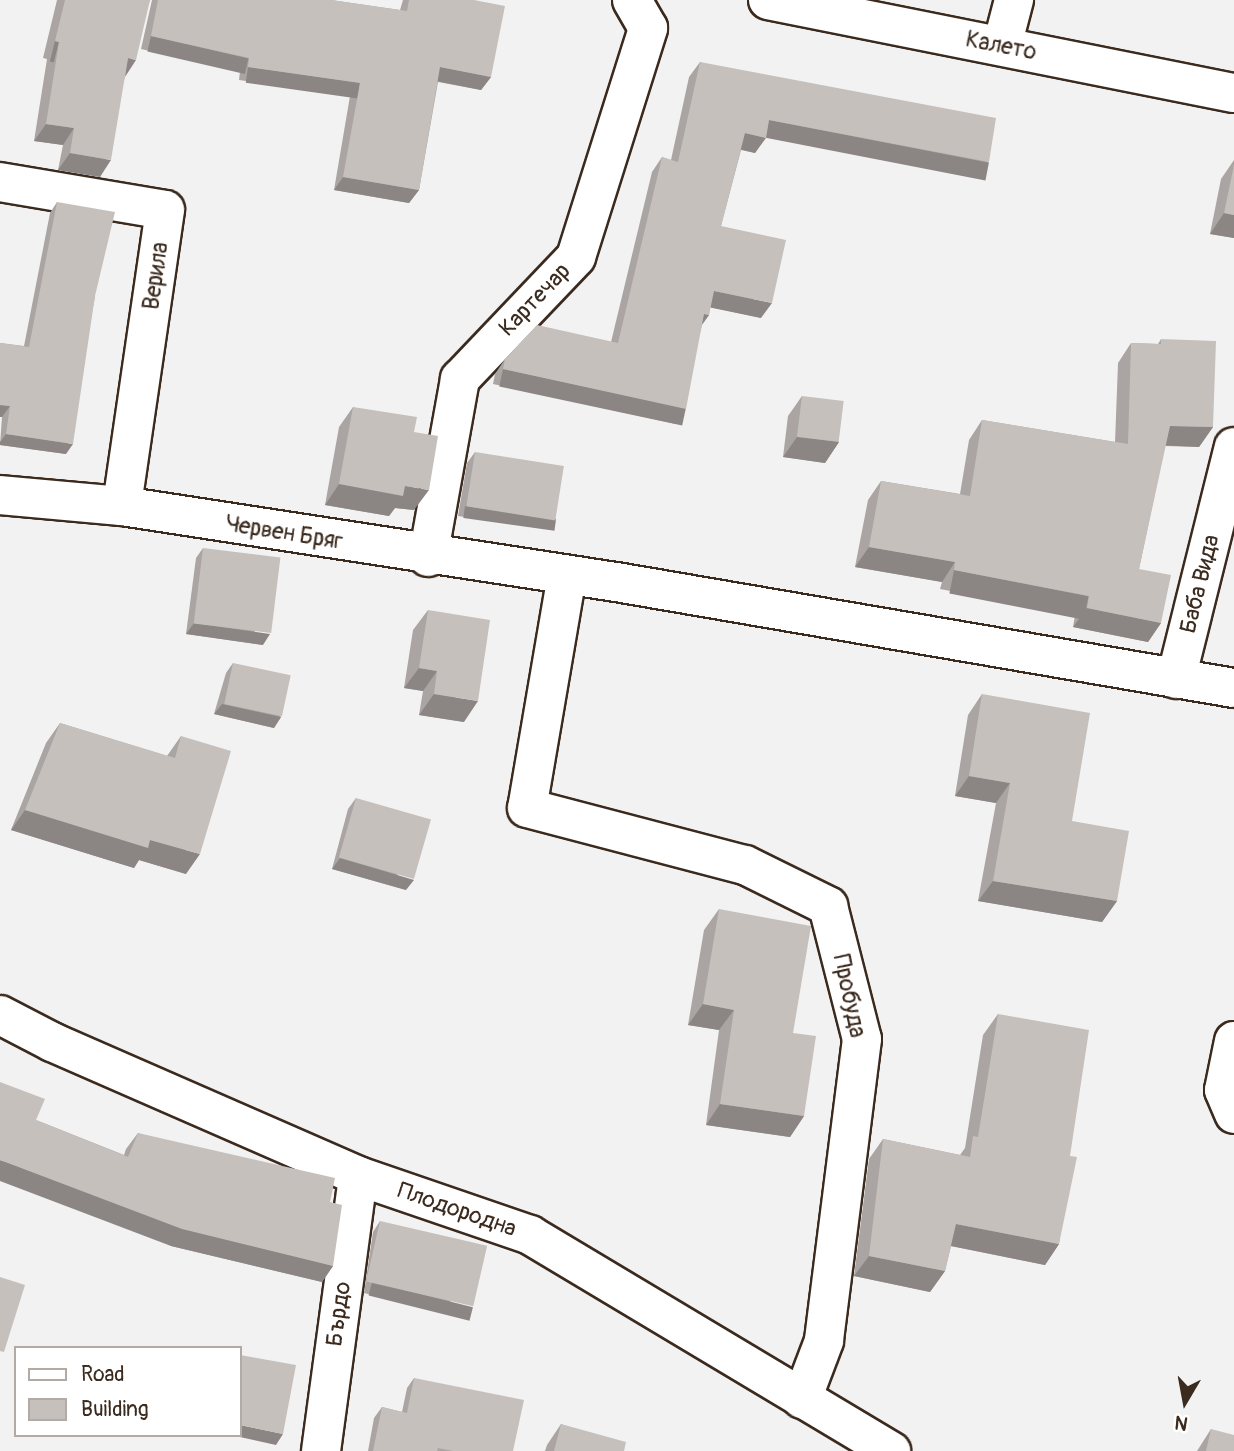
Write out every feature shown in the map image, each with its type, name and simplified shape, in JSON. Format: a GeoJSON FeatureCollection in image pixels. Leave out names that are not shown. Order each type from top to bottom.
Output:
{"type":"FeatureCollection","features":[{"type":"Feature","properties":{"kind":"street","name":"Картечар"},"geometry":{"type":"LineString","coordinates":[[428,556],[460,379],[576,257],[648,28],[632,0]]}},
{"type":"Feature","properties":{"kind":"street","name":"Калето"},"geometry":{"type":"LineString","coordinates":[[768,0],[1234,93]]}},
{"type":"Feature","properties":{"kind":"street"},"geometry":{"type":"LineString","coordinates":[[1002,46],[1014,0]]}},
{"type":"Feature","properties":{"kind":"street","name":"Верила"},"geometry":{"type":"LineString","coordinates":[[0,182],[165,210],[122,506]]}},
{"type":"Feature","properties":{"kind":"street","name":"Баба Вида"},"geometry":{"type":"LineString","coordinates":[[1176,679],[1234,447]]}},
{"type":"Feature","properties":{"kind":"street","name":"Червен Бряг"},"geometry":{"type":"LineString","coordinates":[[0,495],[122,506],[428,556],[567,575],[1234,688]]}},
{"type":"Feature","properties":{"kind":"street","name":"Пробуда"},"geometry":{"type":"LineString","coordinates":[[567,575],[527,808],[745,866],[828,906],[862,1039],[824,1341],[802,1399]]}},
{"type":"Feature","properties":{"kind":"street","name":"Плодородна"},"geometry":{"type":"LineString","coordinates":[[0,1015],[52,1042],[358,1176],[530,1235],[891,1451]]}},
{"type":"Feature","properties":{"kind":"street"},"geometry":{"type":"LineString","coordinates":[[1234,1041],[1224,1090],[1234,1114]]}},
{"type":"Feature","properties":{"kind":"street","name":"Бърдо"},"geometry":{"type":"LineString","coordinates":[[321,1451],[358,1176]]}},
{"type":"Feature","properties":{"kind":"building"},"geometry":{"type":"Polygon","coordinates":[[[65,0],[150,0],[136,60],[128,58],[111,160],[70,153],[74,128],[46,124],[59,42],[55,41],[65,0]]]}},
{"type":"Feature","properties":{"kind":"building"},"geometry":{"type":"Polygon","coordinates":[[[158,0],[331,0],[407,11],[409,0],[474,0],[505,6],[491,77],[440,67],[419,190],[343,177],[360,83],[248,67],[249,58],[151,36],[158,0]]]}},
{"type":"Feature","properties":{"kind":"building"},"geometry":{"type":"Polygon","coordinates":[[[700,62],[996,118],[989,162],[769,120],[766,138],[745,133],[721,226],[786,240],[772,303],[714,291],[709,315],[704,314],[686,409],[503,369],[505,359],[537,325],[618,343],[662,157],[678,162],[700,62]]]}},
{"type":"Feature","properties":{"kind":"building"},"geometry":{"type":"Polygon","coordinates":[[[1234,165],[1234,215],[1224,213],[1234,165]]]}},
{"type":"Feature","properties":{"kind":"building"},"geometry":{"type":"Polygon","coordinates":[[[57,202],[115,212],[95,296],[73,444],[6,434],[10,406],[0,405],[0,343],[29,347],[57,202]]]}},
{"type":"Feature","properties":{"kind":"building"},"geometry":{"type":"Polygon","coordinates":[[[1161,339],[1216,341],[1213,427],[1170,426],[1139,569],[1171,575],[1161,623],[1087,608],[1089,596],[954,570],[955,562],[869,547],[881,481],[970,496],[982,420],[1128,444],[1131,343],[1161,344],[1161,339]]]}},
{"type":"Feature","properties":{"kind":"building"},"geometry":{"type":"Polygon","coordinates":[[[802,396],[844,401],[839,442],[797,437],[802,396]]]}},
{"type":"Feature","properties":{"kind":"building"},"geometry":{"type":"Polygon","coordinates":[[[353,407],[417,417],[414,432],[438,436],[429,490],[405,486],[403,496],[339,484],[353,407]]]}},
{"type":"Feature","properties":{"kind":"building"},"geometry":{"type":"Polygon","coordinates":[[[475,452],[564,466],[555,520],[466,506],[475,452]]]}},
{"type":"Feature","properties":{"kind":"building"},"geometry":{"type":"Polygon","coordinates":[[[203,548],[280,558],[271,633],[194,623],[203,548]]]}},
{"type":"Feature","properties":{"kind":"building"},"geometry":{"type":"Polygon","coordinates":[[[428,610],[490,620],[478,701],[434,694],[437,671],[419,668],[428,610]]]}},
{"type":"Feature","properties":{"kind":"building"},"geometry":{"type":"Polygon","coordinates":[[[233,663],[291,675],[282,716],[224,704],[233,663]]]}},
{"type":"Feature","properties":{"kind":"building"},"geometry":{"type":"Polygon","coordinates":[[[982,694],[1090,713],[1072,821],[1129,831],[1117,901],[993,881],[1010,783],[969,776],[982,694]]]}},
{"type":"Feature","properties":{"kind":"building"},"geometry":{"type":"Polygon","coordinates":[[[60,723],[175,758],[181,736],[231,751],[200,854],[150,840],[148,848],[25,810],[60,723]]]}},
{"type":"Feature","properties":{"kind":"building"},"geometry":{"type":"Polygon","coordinates":[[[356,798],[431,819],[414,879],[339,858],[356,798]]]}},
{"type":"Feature","properties":{"kind":"building"},"geometry":{"type":"Polygon","coordinates":[[[719,909],[811,926],[793,1033],[816,1036],[804,1116],[720,1104],[734,1010],[703,1004],[719,909]]]}},
{"type":"Feature","properties":{"kind":"building"},"geometry":{"type":"Polygon","coordinates":[[[998,1014],[1089,1030],[1070,1156],[1077,1157],[1059,1244],[956,1224],[945,1271],[869,1256],[883,1139],[970,1157],[973,1136],[978,1137],[998,1014]]]}},
{"type":"Feature","properties":{"kind":"building"},"geometry":{"type":"Polygon","coordinates":[[[0,1082],[45,1099],[36,1120],[128,1157],[138,1133],[335,1178],[330,1202],[342,1205],[333,1266],[182,1229],[0,1160],[0,1082]]]}},
{"type":"Feature","properties":{"kind":"building"},"geometry":{"type":"Polygon","coordinates":[[[380,1221],[487,1246],[473,1306],[366,1281],[380,1221]]]}},
{"type":"Feature","properties":{"kind":"building"},"geometry":{"type":"Polygon","coordinates":[[[0,1277],[25,1285],[4,1352],[0,1351],[0,1277]]]}},
{"type":"Feature","properties":{"kind":"building"},"geometry":{"type":"Polygon","coordinates":[[[242,1355],[296,1365],[283,1434],[242,1425],[242,1355]]]}},
{"type":"Feature","properties":{"kind":"building"},"geometry":{"type":"Polygon","coordinates":[[[414,1378],[524,1400],[513,1451],[453,1451],[438,1448],[437,1451],[373,1451],[382,1407],[407,1413],[414,1378]]]}},
{"type":"Feature","properties":{"kind":"building"},"geometry":{"type":"Polygon","coordinates":[[[561,1424],[626,1442],[624,1451],[554,1451],[561,1424]]]}},
{"type":"Feature","properties":{"kind":"building"},"geometry":{"type":"Polygon","coordinates":[[[1211,1429],[1234,1435],[1234,1451],[1206,1451],[1211,1429]]]}}]}
